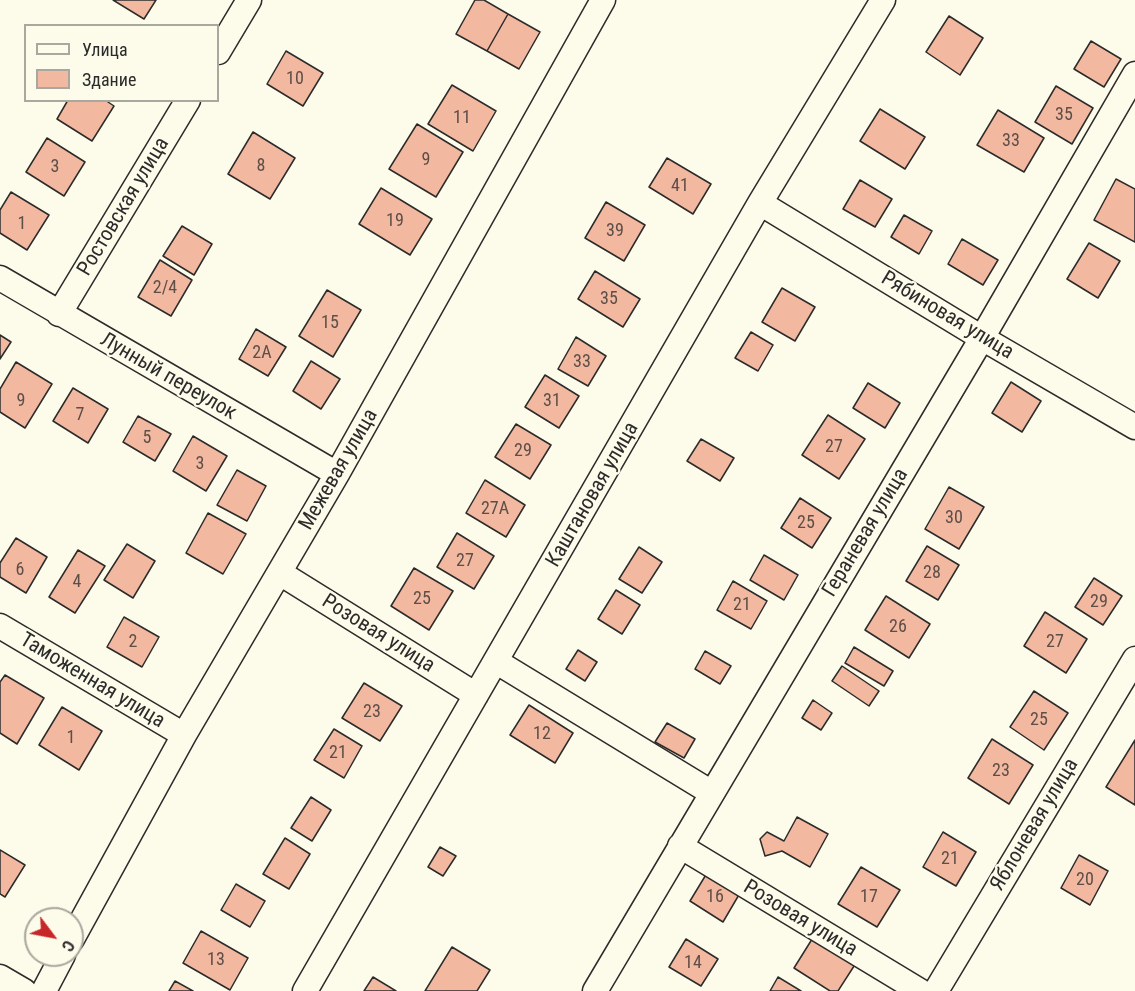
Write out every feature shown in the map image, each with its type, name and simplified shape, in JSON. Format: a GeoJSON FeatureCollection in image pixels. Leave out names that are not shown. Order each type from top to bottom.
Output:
{"type":"FeatureCollection","features":[{"type":"Feature","properties":{"kind":"street"},"geometry":{"type":"LineString","coordinates":[[219,50],[249,0]]}},
{"type":"Feature","properties":{"kind":"street","name":"Каштановая улица"},"geometry":{"type":"LineString","coordinates":[[305,991],[760,203],[883,0]]}},
{"type":"Feature","properties":{"kind":"street","name":"Межевая улица"},"geometry":{"type":"LineString","coordinates":[[84,917],[184,735],[337,474],[597,2]]}},
{"type":"Feature","properties":{"kind":"street","name":"Гераневая улица"},"geometry":{"type":"LineString","coordinates":[[595,991],[982,338],[1135,74]]}},
{"type":"Feature","properties":{"kind":"street","name":"Ростовская улица"},"geometry":{"type":"LineString","coordinates":[[59,314],[187,102]]}},
{"type":"Feature","properties":{"kind":"street","name":"Рябиновая улица"},"geometry":{"type":"LineString","coordinates":[[760,203],[982,338],[1135,427]]}},
{"type":"Feature","properties":{"kind":"street","name":"Лунный переулок"},"geometry":{"type":"LineString","coordinates":[[0,278],[337,474]]}},
{"type":"Feature","properties":{"kind":"street","name":"Розовая улица"},"geometry":{"type":"LineString","coordinates":[[280,573],[476,695]]}},
{"type":"Feature","properties":{"kind":"street","name":"Таможенная улица"},"geometry":{"type":"LineString","coordinates":[[0,626],[184,735]]}},
{"type":"Feature","properties":{"kind":"street","name":"Яблоневая улица"},"geometry":{"type":"LineString","coordinates":[[936,991],[1135,658]]}},
{"type":"Feature","properties":{"kind":"street"},"geometry":{"type":"LineString","coordinates":[[496,662],[712,793]]}},
{"type":"Feature","properties":{"kind":"street","name":"Розовая улица"},"geometry":{"type":"LineString","coordinates":[[680,846],[920,991]]}},
{"type":"Feature","properties":{"kind":"street"},"geometry":{"type":"LineString","coordinates":[[44,991],[57,967]]}},
{"type":"Feature","properties":{"kind":"street"},"geometry":{"type":"LineString","coordinates":[[0,977],[24,991]]}},
{"type":"Feature","properties":{"kind":"building"},"geometry":{"type":"Polygon","coordinates":[[[113,0],[156,0],[144,19],[113,0]]]}},
{"type":"Feature","properties":{"kind":"building"},"geometry":{"type":"Polygon","coordinates":[[[475,0],[484,0],[508,14],[487,51],[456,34],[475,0]]]}},
{"type":"Feature","properties":{"kind":"building"},"geometry":{"type":"Polygon","coordinates":[[[508,14],[540,32],[519,69],[487,51],[508,14]]]}},
{"type":"Feature","properties":{"kind":"building"},"geometry":{"type":"Polygon","coordinates":[[[949,16],[983,38],[960,75],[926,52],[949,16]]]}},
{"type":"Feature","properties":{"kind":"building"},"geometry":{"type":"Polygon","coordinates":[[[1091,41],[1121,59],[1104,87],[1074,69],[1091,41]]]}},
{"type":"Feature","properties":{"kind":"building"},"geometry":{"type":"Polygon","coordinates":[[[286,51],[323,73],[303,106],[267,84],[286,51]]]}},
{"type":"Feature","properties":{"kind":"building"},"geometry":{"type":"Polygon","coordinates":[[[452,85],[496,111],[473,151],[428,124],[452,85]]]}},
{"type":"Feature","properties":{"kind":"building"},"geometry":{"type":"Polygon","coordinates":[[[1056,86],[1093,108],[1072,144],[1035,122],[1056,86]]]}},
{"type":"Feature","properties":{"kind":"building"},"geometry":{"type":"Polygon","coordinates":[[[67,102],[108,102],[114,106],[92,141],[57,119],[67,102]]]}},
{"type":"Feature","properties":{"kind":"building"},"geometry":{"type":"Polygon","coordinates":[[[880,109],[925,137],[905,169],[860,141],[880,109]]]}},
{"type":"Feature","properties":{"kind":"building"},"geometry":{"type":"Polygon","coordinates":[[[998,110],[1044,138],[1024,172],[977,145],[998,110]]]}},
{"type":"Feature","properties":{"kind":"building"},"geometry":{"type":"Polygon","coordinates":[[[417,124],[463,152],[436,197],[389,169],[417,124]]]}},
{"type":"Feature","properties":{"kind":"building"},"geometry":{"type":"Polygon","coordinates":[[[253,132],[295,158],[270,199],[228,174],[253,132]]]}},
{"type":"Feature","properties":{"kind":"building"},"geometry":{"type":"Polygon","coordinates":[[[47,138],[85,162],[64,196],[26,172],[47,138]]]}},
{"type":"Feature","properties":{"kind":"building"},"geometry":{"type":"Polygon","coordinates":[[[667,158],[711,184],[693,214],[649,187],[667,158]]]}},
{"type":"Feature","properties":{"kind":"building"},"geometry":{"type":"Polygon","coordinates":[[[1116,179],[1135,189],[1135,242],[1094,220],[1116,179]]]}},
{"type":"Feature","properties":{"kind":"building"},"geometry":{"type":"Polygon","coordinates":[[[860,180],[892,199],[875,227],[843,209],[860,180]]]}},
{"type":"Feature","properties":{"kind":"building"},"geometry":{"type":"Polygon","coordinates":[[[381,188],[432,219],[410,255],[359,224],[381,188]]]}},
{"type":"Feature","properties":{"kind":"building"},"geometry":{"type":"Polygon","coordinates":[[[11,192],[49,215],[27,250],[0,233],[0,210],[11,192]]]}},
{"type":"Feature","properties":{"kind":"building"},"geometry":{"type":"Polygon","coordinates":[[[606,202],[645,225],[624,261],[585,238],[606,202]]]}},
{"type":"Feature","properties":{"kind":"building"},"geometry":{"type":"Polygon","coordinates":[[[904,215],[932,231],[919,254],[891,237],[904,215]]]}},
{"type":"Feature","properties":{"kind":"building"},"geometry":{"type":"Polygon","coordinates":[[[182,226],[212,244],[194,275],[163,256],[182,226]]]}},
{"type":"Feature","properties":{"kind":"building"},"geometry":{"type":"Polygon","coordinates":[[[962,239],[998,260],[983,285],[948,264],[962,239]]]}},
{"type":"Feature","properties":{"kind":"building"},"geometry":{"type":"Polygon","coordinates":[[[1089,243],[1120,261],[1098,298],[1067,279],[1089,243]]]}},
{"type":"Feature","properties":{"kind":"building"},"geometry":{"type":"Polygon","coordinates":[[[160,260],[192,280],[171,316],[138,297],[160,260]]]}},
{"type":"Feature","properties":{"kind":"building"},"geometry":{"type":"Polygon","coordinates":[[[595,271],[640,299],[623,327],[578,299],[595,271]]]}},
{"type":"Feature","properties":{"kind":"building"},"geometry":{"type":"Polygon","coordinates":[[[782,288],[815,307],[795,341],[762,322],[782,288]]]}},
{"type":"Feature","properties":{"kind":"building"},"geometry":{"type":"Polygon","coordinates":[[[327,290],[361,310],[333,357],[299,336],[327,290]]]}},
{"type":"Feature","properties":{"kind":"building"},"geometry":{"type":"Polygon","coordinates":[[[256,329],[286,347],[268,376],[239,359],[256,329]]]}},
{"type":"Feature","properties":{"kind":"building"},"geometry":{"type":"Polygon","coordinates":[[[751,332],[773,345],[758,371],[735,358],[751,332]]]}},
{"type":"Feature","properties":{"kind":"building"},"geometry":{"type":"Polygon","coordinates":[[[0,335],[11,342],[0,359],[0,335]]]}},
{"type":"Feature","properties":{"kind":"building"},"geometry":{"type":"Polygon","coordinates":[[[576,337],[606,356],[588,386],[558,369],[576,337]]]}},
{"type":"Feature","properties":{"kind":"building"},"geometry":{"type":"Polygon","coordinates":[[[311,361],[340,379],[321,409],[293,391],[311,361]]]}},
{"type":"Feature","properties":{"kind":"building"},"geometry":{"type":"Polygon","coordinates":[[[16,362],[52,384],[25,428],[0,412],[0,389],[16,362]]]}},
{"type":"Feature","properties":{"kind":"building"},"geometry":{"type":"Polygon","coordinates":[[[545,375],[579,396],[559,428],[525,407],[545,375]]]}},
{"type":"Feature","properties":{"kind":"building"},"geometry":{"type":"Polygon","coordinates":[[[1011,382],[1041,401],[1022,432],[992,413],[1011,382]]]}},
{"type":"Feature","properties":{"kind":"building"},"geometry":{"type":"Polygon","coordinates":[[[868,383],[900,403],[885,428],[853,408],[868,383]]]}},
{"type":"Feature","properties":{"kind":"building"},"geometry":{"type":"Polygon","coordinates":[[[73,388],[108,409],[88,443],[53,421],[73,388]]]}},
{"type":"Feature","properties":{"kind":"building"},"geometry":{"type":"Polygon","coordinates":[[[828,415],[865,439],[839,479],[802,455],[828,415]]]}},
{"type":"Feature","properties":{"kind":"building"},"geometry":{"type":"Polygon","coordinates":[[[138,416],[171,434],[155,461],[123,442],[138,416]]]}},
{"type":"Feature","properties":{"kind":"building"},"geometry":{"type":"Polygon","coordinates":[[[516,424],[551,445],[530,479],[495,457],[516,424]]]}},
{"type":"Feature","properties":{"kind":"building"},"geometry":{"type":"Polygon","coordinates":[[[193,436],[227,456],[206,491],[173,471],[193,436]]]}},
{"type":"Feature","properties":{"kind":"building"},"geometry":{"type":"Polygon","coordinates":[[[701,439],[734,458],[720,481],[687,461],[701,439]]]}},
{"type":"Feature","properties":{"kind":"building"},"geometry":{"type":"Polygon","coordinates":[[[237,470],[266,486],[247,521],[217,505],[237,470]]]}},
{"type":"Feature","properties":{"kind":"building"},"geometry":{"type":"Polygon","coordinates":[[[485,480],[525,505],[506,537],[466,513],[485,480]]]}},
{"type":"Feature","properties":{"kind":"building"},"geometry":{"type":"Polygon","coordinates":[[[949,487],[984,507],[959,549],[925,529],[949,487]]]}},
{"type":"Feature","properties":{"kind":"building"},"geometry":{"type":"Polygon","coordinates":[[[800,498],[831,518],[812,548],[781,528],[800,498]]]}},
{"type":"Feature","properties":{"kind":"building"},"geometry":{"type":"Polygon","coordinates":[[[208,513],[246,534],[223,574],[186,553],[208,513]]]}},
{"type":"Feature","properties":{"kind":"building"},"geometry":{"type":"Polygon","coordinates":[[[457,533],[494,556],[474,589],[437,567],[457,533]]]}},
{"type":"Feature","properties":{"kind":"building"},"geometry":{"type":"Polygon","coordinates":[[[16,538],[47,557],[26,593],[0,577],[0,563],[16,538]]]}},
{"type":"Feature","properties":{"kind":"building"},"geometry":{"type":"Polygon","coordinates":[[[127,544],[155,561],[133,598],[104,580],[127,544]]]}},
{"type":"Feature","properties":{"kind":"building"},"geometry":{"type":"Polygon","coordinates":[[[927,546],[959,565],[938,600],[906,581],[927,546]]]}},
{"type":"Feature","properties":{"kind":"building"},"geometry":{"type":"Polygon","coordinates":[[[639,547],[662,562],[642,593],[619,579],[639,547]]]}},
{"type":"Feature","properties":{"kind":"building"},"geometry":{"type":"Polygon","coordinates":[[[78,550],[105,566],[75,613],[49,597],[78,550]]]}},
{"type":"Feature","properties":{"kind":"building"},"geometry":{"type":"Polygon","coordinates":[[[764,555],[798,575],[784,600],[750,580],[764,555]]]}},
{"type":"Feature","properties":{"kind":"building"},"geometry":{"type":"Polygon","coordinates":[[[414,568],[453,591],[429,630],[391,606],[414,568]]]}},
{"type":"Feature","properties":{"kind":"building"},"geometry":{"type":"Polygon","coordinates":[[[1094,578],[1122,596],[1103,625],[1075,607],[1094,578]]]}},
{"type":"Feature","properties":{"kind":"building"},"geometry":{"type":"Polygon","coordinates":[[[733,581],[767,601],[751,629],[717,610],[733,581]]]}},
{"type":"Feature","properties":{"kind":"building"},"geometry":{"type":"Polygon","coordinates":[[[616,590],[640,605],[622,634],[598,619],[616,590]]]}},
{"type":"Feature","properties":{"kind":"building"},"geometry":{"type":"Polygon","coordinates":[[[886,596],[930,624],[909,658],[865,630],[886,596]]]}},
{"type":"Feature","properties":{"kind":"building"},"geometry":{"type":"Polygon","coordinates":[[[1045,612],[1087,639],[1066,673],[1024,646],[1045,612]]]}},
{"type":"Feature","properties":{"kind":"building"},"geometry":{"type":"Polygon","coordinates":[[[124,617],[159,637],[142,667],[107,647],[124,617]]]}},
{"type":"Feature","properties":{"kind":"building"},"geometry":{"type":"Polygon","coordinates":[[[854,647],[893,671],[884,686],[845,663],[854,647]]]}},
{"type":"Feature","properties":{"kind":"building"},"geometry":{"type":"Polygon","coordinates":[[[578,650],[597,662],[585,681],[566,669],[578,650]]]}},
{"type":"Feature","properties":{"kind":"building"},"geometry":{"type":"Polygon","coordinates":[[[705,651],[731,666],[720,684],[695,669],[705,651]]]}},
{"type":"Feature","properties":{"kind":"building"},"geometry":{"type":"Polygon","coordinates":[[[842,666],[879,691],[869,706],[832,681],[842,666]]]}},
{"type":"Feature","properties":{"kind":"building"},"geometry":{"type":"Polygon","coordinates":[[[5,675],[44,698],[17,744],[0,733],[0,682],[5,675]]]}},
{"type":"Feature","properties":{"kind":"building"},"geometry":{"type":"Polygon","coordinates":[[[364,683],[402,706],[380,741],[342,718],[364,683]]]}},
{"type":"Feature","properties":{"kind":"building"},"geometry":{"type":"Polygon","coordinates":[[[1034,691],[1068,713],[1044,750],[1010,727],[1034,691]]]}},
{"type":"Feature","properties":{"kind":"building"},"geometry":{"type":"Polygon","coordinates":[[[813,700],[832,713],[821,730],[802,718],[813,700]]]}},
{"type":"Feature","properties":{"kind":"building"},"geometry":{"type":"Polygon","coordinates":[[[529,705],[573,733],[555,763],[510,735],[529,705]]]}},
{"type":"Feature","properties":{"kind":"building"},"geometry":{"type":"Polygon","coordinates":[[[62,707],[102,731],[79,770],[39,745],[62,707]]]}},
{"type":"Feature","properties":{"kind":"building"},"geometry":{"type":"Polygon","coordinates":[[[667,723],[695,739],[684,758],[655,742],[667,723]]]}},
{"type":"Feature","properties":{"kind":"building"},"geometry":{"type":"Polygon","coordinates":[[[334,729],[362,746],[344,778],[314,760],[334,729]]]}},
{"type":"Feature","properties":{"kind":"building"},"geometry":{"type":"Polygon","coordinates":[[[992,739],[1033,765],[1009,804],[968,778],[992,739]]]}},
{"type":"Feature","properties":{"kind":"building"},"geometry":{"type":"Polygon","coordinates":[[[1135,740],[1135,805],[1106,787],[1135,740]]]}},
{"type":"Feature","properties":{"kind":"building"},"geometry":{"type":"Polygon","coordinates":[[[311,797],[331,810],[312,841],[291,828],[311,797]]]}},
{"type":"Feature","properties":{"kind":"building"},"geometry":{"type":"Polygon","coordinates":[[[797,817],[828,834],[810,867],[782,851],[765,856],[760,839],[767,832],[784,841],[797,817]]]}},
{"type":"Feature","properties":{"kind":"building"},"geometry":{"type":"Polygon","coordinates":[[[943,832],[976,852],[956,886],[923,867],[943,832]]]}},
{"type":"Feature","properties":{"kind":"building"},"geometry":{"type":"Polygon","coordinates":[[[285,838],[310,854],[289,889],[263,874],[285,838]]]}},
{"type":"Feature","properties":{"kind":"building"},"geometry":{"type":"Polygon","coordinates":[[[440,847],[456,856],[443,876],[428,867],[440,847]]]}},
{"type":"Feature","properties":{"kind":"building"},"geometry":{"type":"Polygon","coordinates":[[[0,850],[25,865],[5,897],[0,894],[0,850]]]}},
{"type":"Feature","properties":{"kind":"building"},"geometry":{"type":"Polygon","coordinates":[[[1079,855],[1108,871],[1090,905],[1061,888],[1079,855]]]}},
{"type":"Feature","properties":{"kind":"building"},"geometry":{"type":"Polygon","coordinates":[[[861,867],[900,890],[877,927],[838,904],[861,867]]]}},
{"type":"Feature","properties":{"kind":"building"},"geometry":{"type":"Polygon","coordinates":[[[707,873],[740,893],[723,922],[690,901],[707,873]]]}},
{"type":"Feature","properties":{"kind":"building"},"geometry":{"type":"Polygon","coordinates":[[[236,884],[265,901],[250,927],[221,910],[236,884]]]}},
{"type":"Feature","properties":{"kind":"building"},"geometry":{"type":"Polygon","coordinates":[[[201,931],[248,958],[230,990],[183,963],[201,931]]]}},
{"type":"Feature","properties":{"kind":"building"},"geometry":{"type":"Polygon","coordinates":[[[814,936],[856,963],[838,991],[830,991],[794,968],[814,936]]]}},
{"type":"Feature","properties":{"kind":"building"},"geometry":{"type":"Polygon","coordinates":[[[686,939],[718,959],[701,986],[669,967],[686,939]]]}},
{"type":"Feature","properties":{"kind":"building"},"geometry":{"type":"Polygon","coordinates":[[[452,947],[490,970],[477,991],[425,991],[452,947]]]}},
{"type":"Feature","properties":{"kind":"building"},"geometry":{"type":"Polygon","coordinates":[[[373,977],[396,991],[364,991],[373,977]]]}},
{"type":"Feature","properties":{"kind":"building"},"geometry":{"type":"Polygon","coordinates":[[[778,977],[801,991],[770,991],[778,977]]]}},
{"type":"Feature","properties":{"kind":"building"},"geometry":{"type":"Polygon","coordinates":[[[175,981],[193,991],[169,991],[175,981]]]}}]}
